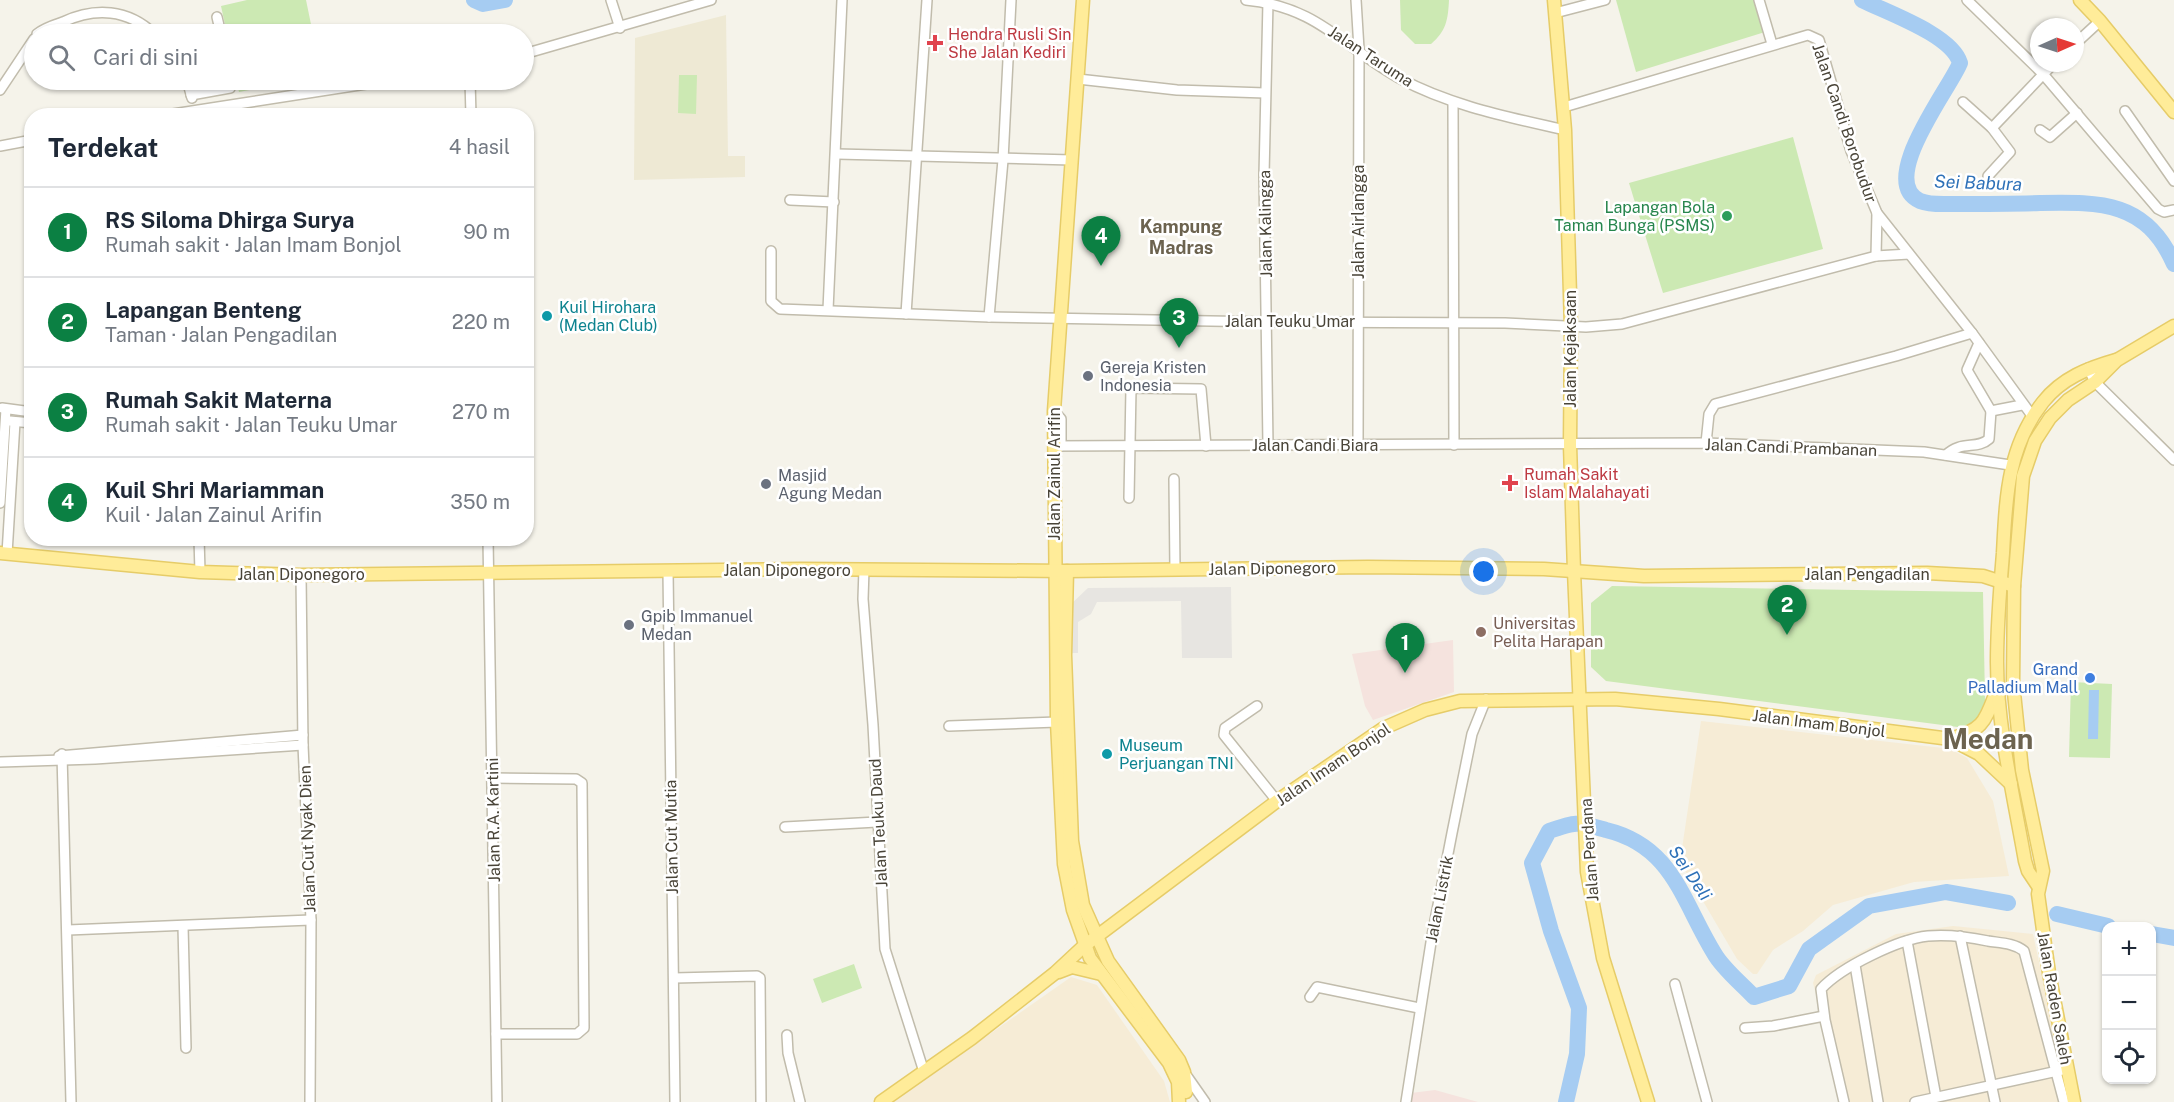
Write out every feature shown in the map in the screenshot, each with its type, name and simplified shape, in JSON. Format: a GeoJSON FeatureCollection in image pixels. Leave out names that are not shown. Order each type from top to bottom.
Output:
{"type":"FeatureCollection","features":[{"type":"Feature","properties":{"kind":"main road","name":"Jalan Zainul Arifin"},"geometry":{"type":"LineString","coordinates":[[1083,0],[1053,411],[1057,446],[1054,571],[1057,722],[1063,744],[1075,862],[1083,905],[1108,962],[1179,1060],[1184,1072]]}},
{"type":"Feature","properties":{"kind":"main road","name":"Jalan Kejaksaan"},"geometry":{"type":"LineString","coordinates":[[1554,0],[1565,130],[1571,327],[1570,445],[1574,571],[1582,699]]}},
{"type":"Feature","properties":{"kind":"main road"},"geometry":{"type":"LineString","coordinates":[[2080,0],[2100,21],[2174,112]]}},
{"type":"Feature","properties":{"kind":"main road"},"geometry":{"type":"LineString","coordinates":[[2038,890],[2042,864],[2022,770],[2013,683],[2014,586],[2023,476],[2034,441],[2068,400],[2095,382],[2117,360],[2174,326]]}},
{"type":"Feature","properties":{"kind":"main road"},"geometry":{"type":"LineString","coordinates":[[2038,890],[2025,861],[2011,784],[1999,685],[2001,581],[2010,465],[2033,417],[2058,386],[2088,368],[2117,360]]}},
{"type":"Feature","properties":{"kind":"main road","name":"Jalan Diponegoro"},"geometry":{"type":"LineString","coordinates":[[3,554],[200,572],[301,575],[1368,567],[1574,571]]}},
{"type":"Feature","properties":{"kind":"main road","name":"Jalan Zainul Arifin"},"geometry":{"type":"LineString","coordinates":[[1067,571],[1063,744],[1064,864],[1084,946],[1101,974],[1169,1063],[1178,1082],[1179,1102]]}},
{"type":"Feature","properties":{"kind":"main road","name":"Jalan Pengadilan"},"geometry":{"type":"LineString","coordinates":[[1574,571],[1644,576],[1927,573],[1976,575],[2014,586]]}},
{"type":"Feature","properties":{"kind":"main road"},"geometry":{"type":"LineString","coordinates":[[1999,685],[2013,683]]}},
{"type":"Feature","properties":{"kind":"main road","name":"Jalan Imam Bonjol"},"geometry":{"type":"LineString","coordinates":[[1950,739],[1977,730],[1986,717],[1999,685]]}},
{"type":"Feature","properties":{"kind":"main road","name":"Jalan Imam Bonjol"},"geometry":{"type":"LineString","coordinates":[[881,1102],[1055,973],[1084,946],[1277,801],[1390,724],[1425,710],[1460,701],[1486,699],[1616,699],[1719,709],[1950,739],[1979,754],[2011,784]]}},
{"type":"Feature","properties":{"kind":"main road","name":"Jalan Perdana"},"geometry":{"type":"LineString","coordinates":[[1582,699],[1587,872],[1601,949],[1648,1102]]}},
{"type":"Feature","properties":{"kind":"main road","name":"Jalan Raden Saleh"},"geometry":{"type":"LineString","coordinates":[[2038,890],[2062,1070],[2074,1102]]}},
{"type":"Feature","properties":{"kind":"main road"},"geometry":{"type":"LineString","coordinates":[[1055,973],[1072,968],[1101,974]]}},
{"type":"Feature","properties":{"kind":"main road"},"geometry":{"type":"LineString","coordinates":[[1184,1072],[1187,1102]]}},
{"type":"Feature","properties":{"kind":"street"},"geometry":{"type":"LineString","coordinates":[[612,0],[620,28]]}},
{"type":"Feature","properties":{"kind":"street"},"geometry":{"type":"LineString","coordinates":[[828,310],[837,154],[842,0]]}},
{"type":"Feature","properties":{"kind":"street"},"geometry":{"type":"LineString","coordinates":[[906,314],[927,0]]}},
{"type":"Feature","properties":{"kind":"street"},"geometry":{"type":"LineString","coordinates":[[989,317],[1003,160],[1011,0]]}},
{"type":"Feature","properties":{"kind":"street","name":"Jalan Taruma"},"geometry":{"type":"LineString","coordinates":[[1246,0],[1268,2],[1286,7],[1326,27],[1398,77],[1454,103],[1565,130]]}},
{"type":"Feature","properties":{"kind":"street","name":"Jalan Airlangga"},"geometry":{"type":"LineString","coordinates":[[1356,0],[1359,49],[1358,444]]}},
{"type":"Feature","properties":{"kind":"street"},"geometry":{"type":"LineString","coordinates":[[1555,13],[1605,0]]}},
{"type":"Feature","properties":{"kind":"street"},"geometry":{"type":"LineString","coordinates":[[1759,0],[1772,44]]}},
{"type":"Feature","properties":{"kind":"street"},"geometry":{"type":"LineString","coordinates":[[1967,0],[2043,74],[2158,209],[2164,212],[2174,210]]}},
{"type":"Feature","properties":{"kind":"street"},"geometry":{"type":"LineString","coordinates":[[534,51],[620,28],[705,1]]}},
{"type":"Feature","properties":{"kind":"street","name":"Jalan Kalingga"},"geometry":{"type":"LineString","coordinates":[[1268,2],[1265,93],[1268,445]]}},
{"type":"Feature","properties":{"kind":"street"},"geometry":{"type":"LineString","coordinates":[[58,24],[79,14],[104,11],[144,24]]}},
{"type":"Feature","properties":{"kind":"street"},"geometry":{"type":"LineString","coordinates":[[217,16],[218,24]]}},
{"type":"Feature","properties":{"kind":"street"},"geometry":{"type":"LineString","coordinates":[[2084,36],[2100,21]]}},
{"type":"Feature","properties":{"kind":"street","name":"Jalan Candi Borobudur"},"geometry":{"type":"LineString","coordinates":[[1564,107],[1808,34],[1818,40],[1851,151],[1877,213],[1972,333],[2022,405],[2033,417]]}},
{"type":"Feature","properties":{"kind":"street"},"geometry":{"type":"LineString","coordinates":[[0,90],[24,54]]}},
{"type":"Feature","properties":{"kind":"street"},"geometry":{"type":"LineString","coordinates":[[1992,128],[2043,74]]}},
{"type":"Feature","properties":{"kind":"street"},"geometry":{"type":"LineString","coordinates":[[1078,79],[1177,90],[1265,93]]}},
{"type":"Feature","properties":{"kind":"street"},"geometry":{"type":"LineString","coordinates":[[190,90],[193,108]]}},
{"type":"Feature","properties":{"kind":"street"},"geometry":{"type":"LineString","coordinates":[[191,95],[219,90]]}},
{"type":"Feature","properties":{"kind":"street"},"geometry":{"type":"LineString","coordinates":[[218,108],[330,90]]}},
{"type":"Feature","properties":{"kind":"street"},"geometry":{"type":"LineString","coordinates":[[470,90],[471,108]]}},
{"type":"Feature","properties":{"kind":"street"},"geometry":{"type":"LineString","coordinates":[[1963,102],[1992,128],[2010,152],[1988,176]]}},
{"type":"Feature","properties":{"kind":"street"},"geometry":{"type":"LineString","coordinates":[[1454,103],[1454,445]]}},
{"type":"Feature","properties":{"kind":"street"},"geometry":{"type":"LineString","coordinates":[[2125,111],[2174,181]]}},
{"type":"Feature","properties":{"kind":"street"},"geometry":{"type":"LineString","coordinates":[[2040,130],[2050,138],[2077,113]]}},
{"type":"Feature","properties":{"kind":"street"},"geometry":{"type":"LineString","coordinates":[[0,146],[24,142]]}},
{"type":"Feature","properties":{"kind":"street"},"geometry":{"type":"LineString","coordinates":[[837,154],[1072,160]]}},
{"type":"Feature","properties":{"kind":"street"},"geometry":{"type":"LineString","coordinates":[[790,200],[834,202]]}},
{"type":"Feature","properties":{"kind":"street"},"geometry":{"type":"LineString","coordinates":[[1876,256],[1877,213]]}},
{"type":"Feature","properties":{"kind":"street","name":"Jalan Teuku Umar"},"geometry":{"type":"LineString","coordinates":[[771,251],[771,301],[780,309],[989,317],[1266,322],[1455,322],[1571,327],[1622,324],[1876,256],[1909,254]]}},
{"type":"Feature","properties":{"kind":"street"},"geometry":{"type":"LineString","coordinates":[[1706,443],[1709,414],[1715,404],[1896,357],[1972,333]]}},
{"type":"Feature","properties":{"kind":"street"},"geometry":{"type":"LineString","coordinates":[[1946,455],[1957,446],[1985,442],[1989,439],[1991,411],[1967,370],[1979,344]]}},
{"type":"Feature","properties":{"kind":"street"},"geometry":{"type":"LineString","coordinates":[[2088,368],[2095,382],[2174,460]]}},
{"type":"Feature","properties":{"kind":"street"},"geometry":{"type":"LineString","coordinates":[[1129,498],[1129,393],[1133,387],[1201,389],[1206,446]]}},
{"type":"Feature","properties":{"kind":"street"},"geometry":{"type":"LineString","coordinates":[[1991,411],[2022,405]]}},
{"type":"Feature","properties":{"kind":"street"},"geometry":{"type":"LineString","coordinates":[[0,503],[3,408],[24,411]]}},
{"type":"Feature","properties":{"kind":"street"},"geometry":{"type":"LineString","coordinates":[[2,420],[24,423]]}},
{"type":"Feature","properties":{"kind":"street"},"geometry":{"type":"LineString","coordinates":[[3,554],[15,422]]}},
{"type":"Feature","properties":{"kind":"street","name":"Jalan Candi Prambanan"},"geometry":{"type":"LineString","coordinates":[[1570,445],[1706,443],[1907,451],[2010,465]]}},
{"type":"Feature","properties":{"kind":"street","name":"Jalan Candi Biara"},"geometry":{"type":"LineString","coordinates":[[1057,446],[1570,445]]}},
{"type":"Feature","properties":{"kind":"street"},"geometry":{"type":"LineString","coordinates":[[1174,479],[1175,570]]}},
{"type":"Feature","properties":{"kind":"street"},"geometry":{"type":"LineString","coordinates":[[199,546],[200,572]]}},
{"type":"Feature","properties":{"kind":"street","name":"Jalan R.A. Kartini"},"geometry":{"type":"LineString","coordinates":[[488,546],[497,1102]]}},
{"type":"Feature","properties":{"kind":"street","name":"Jalan Teuku Daud"},"geometry":{"type":"LineString","coordinates":[[864,569],[863,599],[873,725],[885,949],[924,1072]]}},
{"type":"Feature","properties":{"kind":"street","name":"Jalan Cut Mutia"},"geometry":{"type":"LineString","coordinates":[[668,571],[675,1102]]}},
{"type":"Feature","properties":{"kind":"street","name":"Jalan Cut Nyak Dien"},"geometry":{"type":"LineString","coordinates":[[301,575],[303,740],[311,920],[310,1102]]}},
{"type":"Feature","properties":{"kind":"street","name":"Jalan Listrik"},"geometry":{"type":"LineString","coordinates":[[1406,1102],[1419,1008],[1472,735],[1486,699]]}},
{"type":"Feature","properties":{"kind":"street"},"geometry":{"type":"LineString","coordinates":[[1257,706],[1225,728],[1224,732],[1277,801]]}},
{"type":"Feature","properties":{"kind":"street"},"geometry":{"type":"LineString","coordinates":[[949,726],[1057,722]]}},
{"type":"Feature","properties":{"kind":"street"},"geometry":{"type":"LineString","coordinates":[[0,762],[303,740]]}},
{"type":"Feature","properties":{"kind":"street"},"geometry":{"type":"LineString","coordinates":[[63,757],[71,1102]]}},
{"type":"Feature","properties":{"kind":"street"},"geometry":{"type":"LineString","coordinates":[[492,778],[576,779],[582,783],[584,1028],[577,1034],[495,1034]]}},
{"type":"Feature","properties":{"kind":"street"},"geometry":{"type":"LineString","coordinates":[[785,827],[877,822]]}},
{"type":"Feature","properties":{"kind":"street"},"geometry":{"type":"LineString","coordinates":[[68,930],[311,920]]}},
{"type":"Feature","properties":{"kind":"street"},"geometry":{"type":"LineString","coordinates":[[183,926],[186,1047]]}},
{"type":"Feature","properties":{"kind":"street"},"geometry":{"type":"LineString","coordinates":[[1844,1102],[1824,1018],[1821,989],[1855,965],[1906,941],[1930,935],[1959,936],[2013,945],[2024,951],[2062,1070],[2064,1102]]}},
{"type":"Feature","properties":{"kind":"street"},"geometry":{"type":"LineString","coordinates":[[1959,936],[1995,1102]]}},
{"type":"Feature","properties":{"kind":"street"},"geometry":{"type":"LineString","coordinates":[[1906,941],[1936,1097]]}},
{"type":"Feature","properties":{"kind":"street"},"geometry":{"type":"LineString","coordinates":[[1855,965],[1878,1102]]}},
{"type":"Feature","properties":{"kind":"street"},"geometry":{"type":"LineString","coordinates":[[674,978],[757,976],[760,978],[761,1102]]}},
{"type":"Feature","properties":{"kind":"street"},"geometry":{"type":"LineString","coordinates":[[1675,984],[1707,1102]]}},
{"type":"Feature","properties":{"kind":"street"},"geometry":{"type":"LineString","coordinates":[[1310,997],[1317,987],[1419,1008]]}},
{"type":"Feature","properties":{"kind":"street"},"geometry":{"type":"LineString","coordinates":[[1744,1028],[1824,1018]]}},
{"type":"Feature","properties":{"kind":"street"},"geometry":{"type":"LineString","coordinates":[[787,1035],[788,1053],[800,1102]]}},
{"type":"Feature","properties":{"kind":"street"},"geometry":{"type":"LineString","coordinates":[[1916,1102],[2062,1070]]}},
{"type":"Feature","properties":{"kind":"street"},"geometry":{"type":"LineString","coordinates":[[1184,1072],[1205,1102]]}},
{"type":"Feature","properties":{"kind":"shaded area"},"geometry":{"type":"Polygon","coordinates":[[[726,15],[728,156],[745,156],[745,177],[634,180],[635,38],[726,15]]]}},
{"type":"Feature","properties":{"kind":"shaded area"},"geometry":{"type":"Polygon","coordinates":[[[1231,587],[1232,658],[1182,658],[1181,601],[1097,602],[1091,614],[1078,622],[1078,653],[1067,653],[1067,608],[1088,588],[1231,587]]]}},
{"type":"Feature","properties":{"kind":"shaded area"},"geometry":{"type":"Polygon","coordinates":[[[1453,640],[1454,692],[1373,720],[1365,706],[1352,654],[1453,640]]]}},
{"type":"Feature","properties":{"kind":"shaded area"},"geometry":{"type":"Polygon","coordinates":[[[1701,721],[1943,748],[1956,752],[1967,758],[1993,801],[2009,876],[1914,882],[1833,905],[1803,931],[1773,950],[1757,974],[1753,974],[1737,959],[1680,862],[1701,721]]]}},
{"type":"Feature","properties":{"kind":"shaded area"},"geometry":{"type":"Polygon","coordinates":[[[1953,926],[2033,934],[2069,1102],[1845,1102],[1813,983],[1816,975],[1896,934],[1953,926]]]}},
{"type":"Feature","properties":{"kind":"shaded area"},"geometry":{"type":"Polygon","coordinates":[[[1071,977],[1097,985],[1164,1081],[1170,1102],[893,1102],[1071,977]]]}},
{"type":"Feature","properties":{"kind":"shaded area"},"geometry":{"type":"Polygon","coordinates":[[[1435,1090],[1478,1102],[1408,1102],[1411,1093],[1435,1090]]]}},
{"type":"Feature","properties":{"kind":"green space"},"geometry":{"type":"Polygon","coordinates":[[[247,0],[306,0],[311,24],[225,24],[221,6],[247,0]]]}},
{"type":"Feature","properties":{"kind":"green space"},"geometry":{"type":"Polygon","coordinates":[[[1400,0],[1449,0],[1445,25],[1431,44],[1415,44],[1401,30],[1400,0]]]}},
{"type":"Feature","properties":{"kind":"green space"},"geometry":{"type":"Polygon","coordinates":[[[1616,0],[1756,0],[1765,32],[1636,72],[1616,0]]]}},
{"type":"Feature","properties":{"kind":"green space"},"geometry":{"type":"Polygon","coordinates":[[[679,75],[697,75],[696,114],[678,113],[679,75]]]}},
{"type":"Feature","properties":{"kind":"green space","name":"Lapangan Bola Taman Bunga (PSMS)"},"geometry":{"type":"Polygon","coordinates":[[[1793,137],[1823,249],[1663,293],[1629,183],[1793,137]]]}},
{"type":"Feature","properties":{"kind":"green space"},"geometry":{"type":"Polygon","coordinates":[[[1612,586],[1983,592],[1985,701],[1973,729],[1606,681],[1591,667],[1591,603],[1612,586]]]}},
{"type":"Feature","properties":{"kind":"green space"},"geometry":{"type":"Polygon","coordinates":[[[2071,682],[2112,684],[2110,758],[2069,757],[2071,682]]]}},
{"type":"Feature","properties":{"kind":"green space"},"geometry":{"type":"Polygon","coordinates":[[[854,964],[862,988],[822,1003],[813,979],[854,964]]]}},
{"type":"Feature","properties":{"kind":"water"},"geometry":{"type":"Polygon","coordinates":[[[2089,690],[2099,690],[2098,739],[2088,739],[2089,690]]]}},
{"type":"Feature","properties":{"kind":"waterway","name":"Sei Babura"},"geometry":{"type":"LineString","coordinates":[[474,0],[483,4],[505,0]]}},
{"type":"Feature","properties":{"kind":"waterway","name":"Sei Babura"},"geometry":{"type":"LineString","coordinates":[[1862,0],[1932,34],[1955,53],[1960,63],[1920,134],[1911,155],[1906,174],[1909,190],[1920,201],[1940,204],[2083,203],[2102,205],[2135,217],[2150,228],[2163,243],[2174,264]]}},
{"type":"Feature","properties":{"kind":"waterway","name":"Sei Deli"},"geometry":{"type":"LineString","coordinates":[[1566,1102],[1577,1054],[1579,1008],[1551,931],[1532,863],[1549,831],[1572,824],[1583,824],[1629,838],[1647,849],[1673,878],[1718,959],[1754,997],[1789,986],[1809,949],[1869,906],[1946,892],[2008,903]]}},
{"type":"Feature","properties":{"kind":"waterway","name":"Sei Deli"},"geometry":{"type":"LineString","coordinates":[[2057,914],[2102,925]]}},
{"type":"Feature","properties":{"kind":"waterway","name":"Sei Deli"},"geometry":{"type":"LineString","coordinates":[[2156,935],[2174,938]]}},
{"type":"Feature","properties":{"kind":"place","name":"Hendra Rusli Sin She Jalan Kediri"},"geometry":{"type":"Point","coordinates":[935,43]}},
{"type":"Feature","properties":{"kind":"place","name":"Lapangan Bola Taman Bunga (PSMS)"},"geometry":{"type":"Point","coordinates":[1727,216]}},
{"type":"Feature","properties":{"kind":"place","name":"Kuil Shri Mariamman"},"geometry":{"type":"Point","coordinates":[1101,266]}},
{"type":"Feature","properties":{"kind":"place","name":"Kuil Hirohara (Medan Club)"},"geometry":{"type":"Point","coordinates":[547,316]}},
{"type":"Feature","properties":{"kind":"place","name":"Rumah Sakit Materna"},"geometry":{"type":"Point","coordinates":[1179,348]}},
{"type":"Feature","properties":{"kind":"place","name":"Gereja Kristen Indonesia"},"geometry":{"type":"Point","coordinates":[1088,376]}},
{"type":"Feature","properties":{"kind":"place","name":"Rumah Sakit Islam Malahayati"},"geometry":{"type":"Point","coordinates":[1510,483]}},
{"type":"Feature","properties":{"kind":"place","name":"Masjid Agung Medan"},"geometry":{"type":"Point","coordinates":[766,484]}},
{"type":"Feature","properties":{"kind":"place","name":"Gpib Immanuel Medan"},"geometry":{"type":"Point","coordinates":[629,625]}},
{"type":"Feature","properties":{"kind":"place","name":"Universitas Pelita Harapan"},"geometry":{"type":"Point","coordinates":[1481,632]}},
{"type":"Feature","properties":{"kind":"place","name":"Lapangan Benteng"},"geometry":{"type":"Point","coordinates":[1787,635]}},
{"type":"Feature","properties":{"kind":"place","name":"RS Siloma Dhirga Surya"},"geometry":{"type":"Point","coordinates":[1405,673]}},
{"type":"Feature","properties":{"kind":"place","name":"Grand Palladium Mall"},"geometry":{"type":"Point","coordinates":[2090,678]}},
{"type":"Feature","properties":{"kind":"place","name":"Museum Perjuangan TNI"},"geometry":{"type":"Point","coordinates":[1107,754]}},
{"type":"Feature","properties":{"kind":"district","name":"Kampung Madras"},"geometry":{"type":"Point","coordinates":[1181,237]}},
{"type":"Feature","properties":{"kind":"district","name":"Medan"},"geometry":{"type":"Point","coordinates":[1988,739]}}]}
